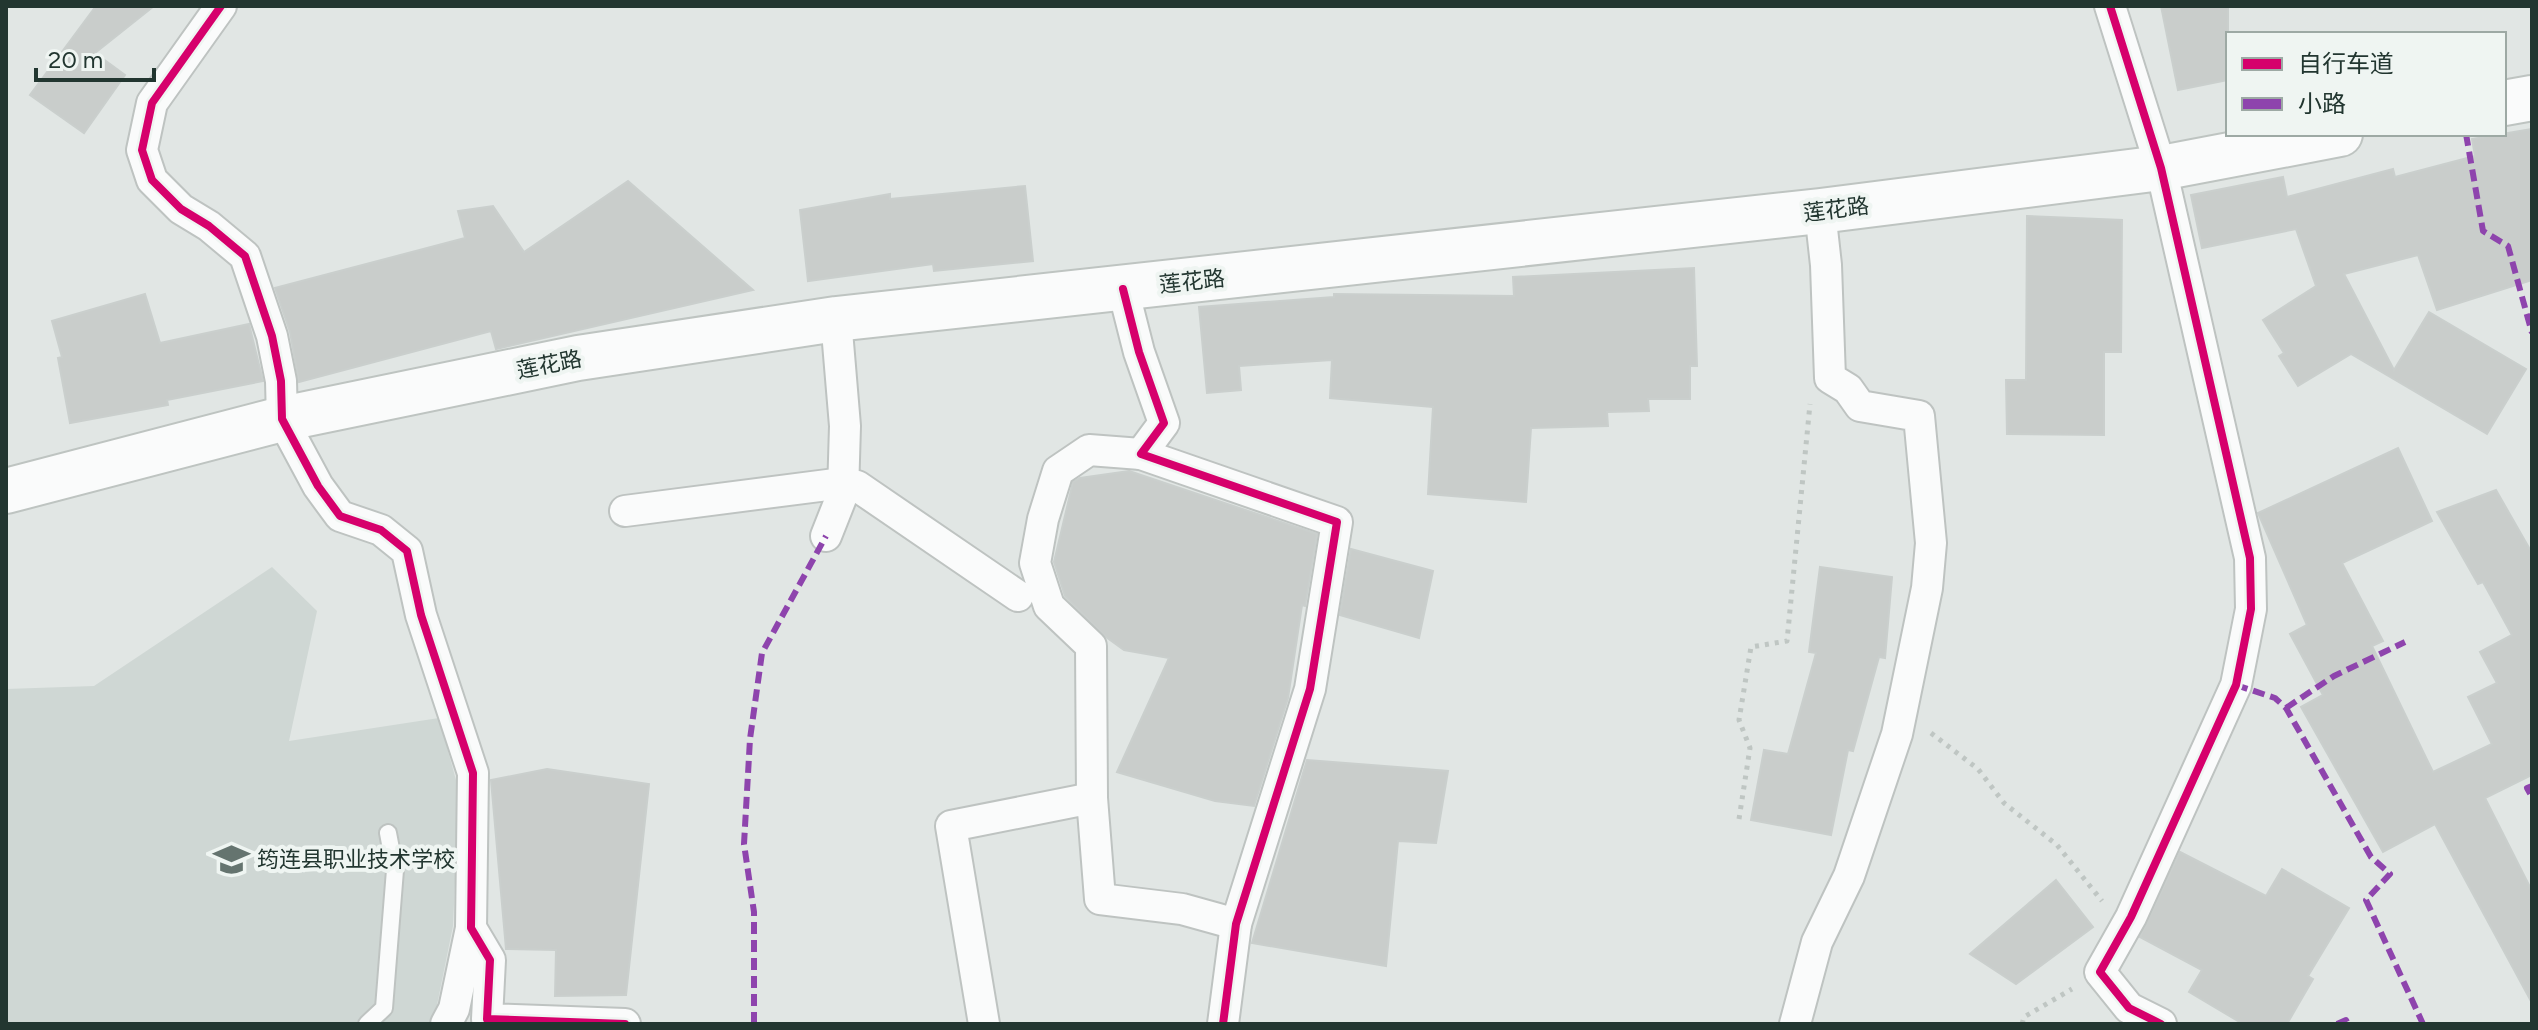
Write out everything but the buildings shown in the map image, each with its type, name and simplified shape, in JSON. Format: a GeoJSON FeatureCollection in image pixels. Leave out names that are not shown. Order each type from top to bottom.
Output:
{"type":"FeatureCollection","features":[{"type":"Feature","properties":{"kind":"main road"},"geometry":{"type":"LineString","coordinates":[[2506,103],[2532,98]]}},
{"type":"Feature","properties":{"kind":"main road","name":"莲花路"},"geometry":{"type":"LineString","coordinates":[[6,491],[282,419],[578,358],[836,319],[1820,211],[2161,168],[2329,136]]}},
{"type":"Feature","properties":{"kind":"street"},"geometry":{"type":"LineString","coordinates":[[221,6],[152,103],[142,150],[152,180],[181,209],[209,226],[245,256],[272,336],[281,381],[282,419],[318,486],[340,516],[381,530],[407,551],[421,615],[473,773],[471,928],[454,1009],[446,1024]]}},
{"type":"Feature","properties":{"kind":"street"},"geometry":{"type":"LineString","coordinates":[[2110,6],[2161,168],[2250,558],[2251,609],[2236,685],[2131,917],[2100,972],[2129,1008],[2161,1024]]}},
{"type":"Feature","properties":{"kind":"street"},"geometry":{"type":"LineString","coordinates":[[1795,1024],[1817,942],[1849,876],[1897,734],[1927,588],[1931,543],[1919,416],[1860,406],[1848,389],[1830,378],[1826,265],[1820,211]]}},
{"type":"Feature","properties":{"kind":"street"},"geometry":{"type":"LineString","coordinates":[[1123,289],[1139,352],[1164,423],[1141,454]]}},
{"type":"Feature","properties":{"kind":"street"},"geometry":{"type":"LineString","coordinates":[[826,536],[843,483],[845,426],[836,319]]}},
{"type":"Feature","properties":{"kind":"street"},"geometry":{"type":"LineString","coordinates":[[1223,1024],[1236,924],[1310,689],[1337,522],[1141,454],[1089,450],[1058,471],[1043,519],[1035,563],[1049,606],[1091,646],[1092,798],[1100,899],[1182,909],[1236,924]]}},
{"type":"Feature","properties":{"kind":"street"},"geometry":{"type":"LineString","coordinates":[[625,511],[843,483],[857,486],[1018,596]]}},
{"type":"Feature","properties":{"kind":"street"},"geometry":{"type":"LineString","coordinates":[[984,1024],[951,826],[1092,798]]}},
{"type":"Feature","properties":{"kind":"street"},"geometry":{"type":"LineString","coordinates":[[471,928],[490,960],[487,1019],[625,1024]]}},
{"type":"Feature","properties":{"kind":"lane"},"geometry":{"type":"LineString","coordinates":[[367,1024],[384,1008],[395,870],[388,833]]}},
{"type":"Feature","properties":{"kind":"path"},"geometry":{"type":"LineString","coordinates":[[1739,819],[1750,748],[1739,720],[1751,647],[1787,641],[1799,546],[1807,407],[1830,378]]}},
{"type":"Feature","properties":{"kind":"path"},"geometry":{"type":"LineString","coordinates":[[1897,734],[1917,743],[1924,727],[1978,769],[2004,803],[2057,845],[2099,900],[2131,917]]}},
{"type":"Feature","properties":{"kind":"path"},"geometry":{"type":"LineString","coordinates":[[2022,1024],[2024,1017],[2100,972]]}},
{"type":"Feature","properties":{"kind":"shaded area","name":"筠连县职业技术学校"},"geometry":{"type":"Polygon","coordinates":[[[272,567],[317,611],[289,741],[439,718],[459,791],[453,926],[436,1010],[428,1024],[6,1024],[6,689],[94,686],[272,567]]]}},
{"type":"Feature","properties":{"kind":"marked path"},"geometry":{"type":"LineString","coordinates":[[2466,136],[2483,231],[2508,246],[2532,333]]}},
{"type":"Feature","properties":{"kind":"marked path"},"geometry":{"type":"LineString","coordinates":[[754,1024],[754,912],[744,844],[750,739],[762,653],[826,536]]}},
{"type":"Feature","properties":{"kind":"marked path"},"geometry":{"type":"LineString","coordinates":[[2286,708],[2334,676],[2405,642]]}},
{"type":"Feature","properties":{"kind":"marked path"},"geometry":{"type":"LineString","coordinates":[[2236,685],[2275,698],[2286,708],[2371,857],[2390,874],[2366,900],[2423,1024]]}},
{"type":"Feature","properties":{"kind":"marked path"},"geometry":{"type":"LineString","coordinates":[[2532,786],[2527,788],[2532,797]]}},
{"type":"Feature","properties":{"kind":"marked path"},"geometry":{"type":"LineString","coordinates":[[2337,1024],[2346,1020],[2348,1024]]}},
{"type":"Feature","properties":{"kind":"cycle path"},"geometry":{"type":"LineString","coordinates":[[221,6],[152,103],[142,150],[152,180],[181,209],[209,226],[245,256],[272,336],[281,381],[282,419],[318,486],[340,516],[381,530],[407,551],[421,615],[473,773],[471,928],[490,960],[487,1019],[625,1024]]}},
{"type":"Feature","properties":{"kind":"cycle path"},"geometry":{"type":"LineString","coordinates":[[2110,6],[2161,168],[2250,558],[2251,609],[2236,685],[2131,917],[2100,972],[2129,1008],[2161,1024]]}},
{"type":"Feature","properties":{"kind":"cycle path"},"geometry":{"type":"LineString","coordinates":[[1123,289],[1139,352],[1164,423],[1141,454],[1337,522],[1310,689],[1236,924],[1223,1024]]}},
{"type":"Feature","properties":{"kind":"place","name":"筠连县职业技术学校"},"geometry":{"type":"Point","coordinates":[231,859]}}]}
